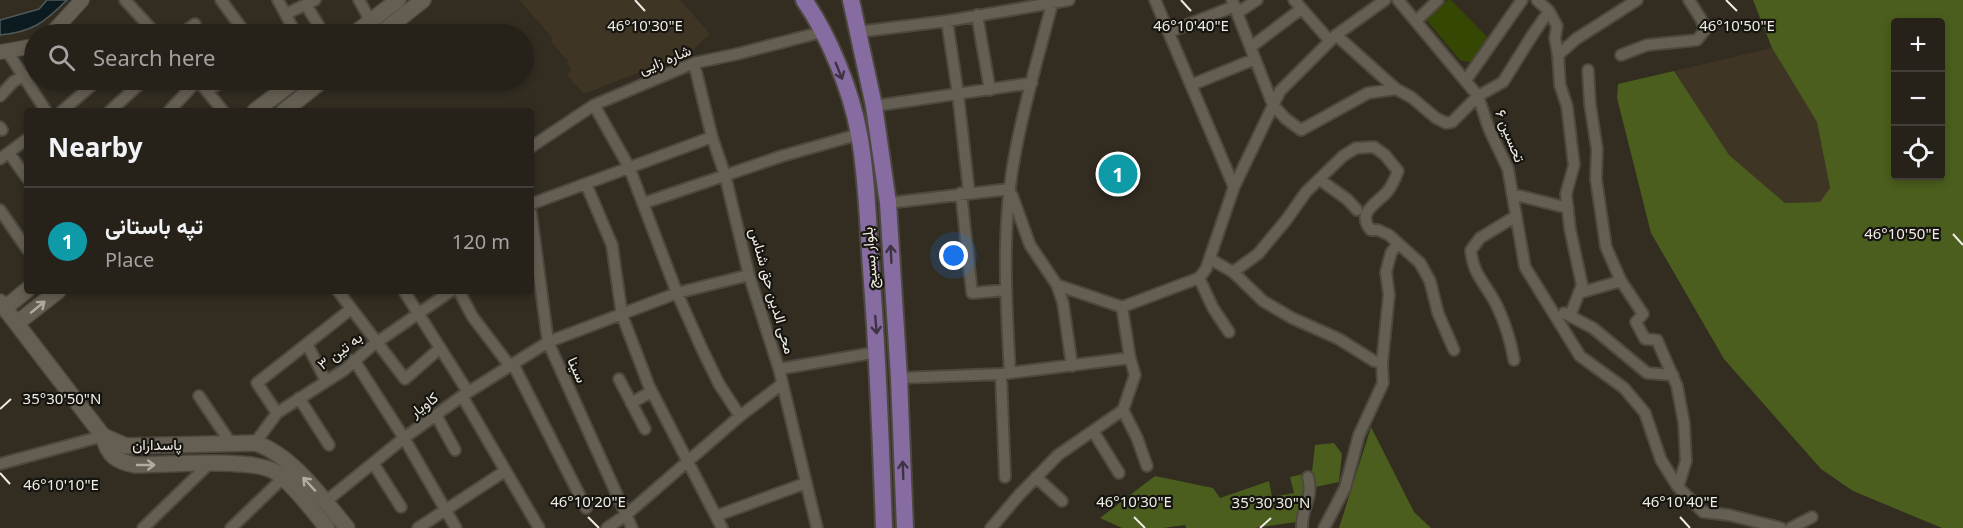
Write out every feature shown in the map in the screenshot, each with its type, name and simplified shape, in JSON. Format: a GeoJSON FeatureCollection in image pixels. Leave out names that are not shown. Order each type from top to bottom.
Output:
{"type":"FeatureCollection","features":[{"type":"Feature","properties":{"kind":"main road"},"geometry":{"type":"LineString","coordinates":[[367,24],[398,0]]}},
{"type":"Feature","properties":{"kind":"main road"},"geometry":{"type":"LineString","coordinates":[[393,24],[423,0]]}},
{"type":"Feature","properties":{"kind":"main road","name":"بلوار بسیج"},"geometry":{"type":"LineString","coordinates":[[804,0],[822,32],[850,98],[860,134],[878,352],[884,528]]}},
{"type":"Feature","properties":{"kind":"main road","name":"بلوار بسیج"},"geometry":{"type":"LineString","coordinates":[[851,0],[872,99],[888,203],[899,378],[905,528]]}},
{"type":"Feature","properties":{"kind":"main road"},"geometry":{"type":"LineString","coordinates":[[259,108],[283,90]]}},
{"type":"Feature","properties":{"kind":"main road"},"geometry":{"type":"LineString","coordinates":[[288,108],[310,90]]}},
{"type":"Feature","properties":{"kind":"main road"},"geometry":{"type":"LineString","coordinates":[[850,98],[872,99]]}},
{"type":"Feature","properties":{"kind":"main road"},"geometry":{"type":"LineString","coordinates":[[24,293],[3,305],[103,436],[106,449],[121,462],[136,465],[244,464],[265,466],[283,478],[327,528]]}},
{"type":"Feature","properties":{"kind":"main road"},"geometry":{"type":"LineString","coordinates":[[17,323],[54,294]]}},
{"type":"Feature","properties":{"kind":"main road","name":"پاسداران"},"geometry":{"type":"LineString","coordinates":[[103,436],[126,446],[255,443]]}},
{"type":"Feature","properties":{"kind":"main road"},"geometry":{"type":"LineString","coordinates":[[255,443],[270,448],[283,457],[347,528]]}},
{"type":"Feature","properties":{"kind":"street"},"geometry":{"type":"LineString","coordinates":[[60,24],[82,0]]}},
{"type":"Feature","properties":{"kind":"street"},"geometry":{"type":"LineString","coordinates":[[221,0],[237,24]]}},
{"type":"Feature","properties":{"kind":"street"},"geometry":{"type":"LineString","coordinates":[[278,0],[291,24]]}},
{"type":"Feature","properties":{"kind":"street"},"geometry":{"type":"LineString","coordinates":[[359,0],[370,22]]}},
{"type":"Feature","properties":{"kind":"street"},"geometry":{"type":"LineString","coordinates":[[857,32],[947,21],[977,15],[1006,5],[1052,4],[1069,0]]}},
{"type":"Feature","properties":{"kind":"street"},"geometry":{"type":"LineString","coordinates":[[1155,0],[1234,187]]}},
{"type":"Feature","properties":{"kind":"street"},"geometry":{"type":"LineString","coordinates":[[1169,32],[1257,0]]}},
{"type":"Feature","properties":{"kind":"street"},"geometry":{"type":"LineString","coordinates":[[1057,285],[1122,307],[1199,278],[1210,259],[1234,187],[1280,92],[1333,38],[1385,0]]}},
{"type":"Feature","properties":{"kind":"street","name":"تحسین ۶"},"geometry":{"type":"LineString","coordinates":[[1398,0],[1478,96],[1489,129],[1508,169],[1525,267],[1580,356],[1624,388],[1645,413],[1661,460],[1678,487],[1703,512],[1729,515],[1781,528]]}},
{"type":"Feature","properties":{"kind":"street"},"geometry":{"type":"LineString","coordinates":[[1417,20],[1438,0]]}},
{"type":"Feature","properties":{"kind":"street"},"geometry":{"type":"LineString","coordinates":[[1466,80],[1522,0]]}},
{"type":"Feature","properties":{"kind":"street"},"geometry":{"type":"LineString","coordinates":[[1537,0],[1549,11],[1557,26],[1555,38],[1560,85],[1567,106],[1574,165],[1566,194],[1570,229],[1582,285],[1570,316]]}},
{"type":"Feature","properties":{"kind":"street"},"geometry":{"type":"LineString","coordinates":[[1558,55],[1576,39],[1636,0]]}},
{"type":"Feature","properties":{"kind":"street"},"geometry":{"type":"LineString","coordinates":[[1621,55],[1647,45],[1697,40],[1705,30],[1689,0]]}},
{"type":"Feature","properties":{"kind":"street"},"geometry":{"type":"LineString","coordinates":[[130,2],[146,24]]}},
{"type":"Feature","properties":{"kind":"street"},"geometry":{"type":"LineString","coordinates":[[286,14],[310,3],[319,24]]}},
{"type":"Feature","properties":{"kind":"street"},"geometry":{"type":"LineString","coordinates":[[1005,477],[1006,290],[1010,189],[1015,154],[1052,4]]}},
{"type":"Feature","properties":{"kind":"street"},"geometry":{"type":"LineString","coordinates":[[1251,47],[1297,4],[1333,38],[1396,89],[1411,97],[1436,118],[1446,123],[1452,122],[1478,96],[1503,82],[1549,11]]}},
{"type":"Feature","properties":{"kind":"street"},"geometry":{"type":"LineString","coordinates":[[1235,7],[1273,105],[1301,130],[1368,93],[1396,89]]}},
{"type":"Feature","properties":{"kind":"street"},"geometry":{"type":"LineString","coordinates":[[977,15],[990,90]]}},
{"type":"Feature","properties":{"kind":"street"},"geometry":{"type":"LineString","coordinates":[[947,21],[958,94],[972,293],[1006,290]]}},
{"type":"Feature","properties":{"kind":"street","name":"شاره زایی"},"geometry":{"type":"LineString","coordinates":[[534,145],[594,105],[694,63],[822,32]]}},
{"type":"Feature","properties":{"kind":"street"},"geometry":{"type":"LineString","coordinates":[[3,52],[24,48]]}},
{"type":"Feature","properties":{"kind":"street"},"geometry":{"type":"LineString","coordinates":[[0,96],[13,82],[24,75],[3,52]]}},
{"type":"Feature","properties":{"kind":"street"},"geometry":{"type":"LineString","coordinates":[[1191,85],[1255,59]]}},
{"type":"Feature","properties":{"kind":"street","name":"محی الدین حق شناس"},"geometry":{"type":"LineString","coordinates":[[694,63],[712,137],[725,175],[749,275],[779,369],[817,528]]}},
{"type":"Feature","properties":{"kind":"street"},"geometry":{"type":"LineString","coordinates":[[1588,70],[1590,104],[1597,149],[1596,179],[1606,247],[1621,281],[1643,314],[1636,322],[1645,339],[1656,340],[1677,386],[1684,423],[1686,461],[1678,487]]}},
{"type":"Feature","properties":{"kind":"street"},"geometry":{"type":"LineString","coordinates":[[872,99],[958,94],[1032,83]]}},
{"type":"Feature","properties":{"kind":"street"},"geometry":{"type":"LineString","coordinates":[[33,90],[44,108]]}},
{"type":"Feature","properties":{"kind":"street"},"geometry":{"type":"LineString","coordinates":[[65,108],[86,90]]}},
{"type":"Feature","properties":{"kind":"street"},"geometry":{"type":"LineString","coordinates":[[113,108],[133,90]]}},
{"type":"Feature","properties":{"kind":"street"},"geometry":{"type":"LineString","coordinates":[[172,108],[189,90]]}},
{"type":"Feature","properties":{"kind":"street"},"geometry":{"type":"LineString","coordinates":[[208,90],[221,108]]}},
{"type":"Feature","properties":{"kind":"street"},"geometry":{"type":"LineString","coordinates":[[594,105],[629,167],[676,293],[719,384],[740,416]]}},
{"type":"Feature","properties":{"kind":"street"},"geometry":{"type":"LineString","coordinates":[[644,203],[782,156],[860,134]]}},
{"type":"Feature","properties":{"kind":"street"},"geometry":{"type":"LineString","coordinates":[[534,203],[712,137]]}},
{"type":"Feature","properties":{"kind":"street"},"geometry":{"type":"LineString","coordinates":[[24,141],[5,156],[24,174]]}},
{"type":"Feature","properties":{"kind":"street"},"geometry":{"type":"LineString","coordinates":[[1233,272],[1258,254],[1306,192],[1343,156],[1356,148],[1374,147],[1385,155],[1398,171],[1394,183],[1370,207],[1365,217],[1366,224],[1371,230],[1389,234],[1420,263],[1430,281],[1438,313],[1454,350]]}},
{"type":"Feature","properties":{"kind":"street"},"geometry":{"type":"LineString","coordinates":[[1319,180],[1348,200],[1357,210]]}},
{"type":"Feature","properties":{"kind":"street"},"geometry":{"type":"LineString","coordinates":[[586,184],[612,245],[621,315],[651,392],[722,528]]}},
{"type":"Feature","properties":{"kind":"street"},"geometry":{"type":"LineString","coordinates":[[888,203],[1010,189]]}},
{"type":"Feature","properties":{"kind":"street"},"geometry":{"type":"LineString","coordinates":[[1010,189],[1030,245],[1057,285],[1063,303],[1072,366]]}},
{"type":"Feature","properties":{"kind":"street"},"geometry":{"type":"LineString","coordinates":[[1512,194],[1568,208]]}},
{"type":"Feature","properties":{"kind":"street"},"geometry":{"type":"LineString","coordinates":[[0,210],[24,245]]}},
{"type":"Feature","properties":{"kind":"street"},"geometry":{"type":"LineString","coordinates":[[1514,360],[1511,342],[1498,307],[1474,270],[1471,250],[1480,238],[1516,216]]}},
{"type":"Feature","properties":{"kind":"street"},"geometry":{"type":"LineString","coordinates":[[1324,528],[1345,488],[1359,435],[1383,383],[1382,363],[1389,295],[1386,272],[1391,253],[1398,243]]}},
{"type":"Feature","properties":{"kind":"street","name":"سینا"},"geometry":{"type":"LineString","coordinates":[[534,244],[548,342],[632,528]]}},
{"type":"Feature","properties":{"kind":"street"},"geometry":{"type":"LineString","coordinates":[[1210,259],[1233,272],[1263,301],[1382,363]]}},
{"type":"Feature","properties":{"kind":"street","name":"کاویار"},"geometry":{"type":"LineString","coordinates":[[325,502],[404,438],[465,394],[548,342],[676,293],[749,275]]}},
{"type":"Feature","properties":{"kind":"street"},"geometry":{"type":"LineString","coordinates":[[1199,278],[1213,308],[1229,332]]}},
{"type":"Feature","properties":{"kind":"street"},"geometry":{"type":"LineString","coordinates":[[1579,293],[1621,281]]}},
{"type":"Feature","properties":{"kind":"street"},"geometry":{"type":"LineString","coordinates":[[340,294],[375,343],[405,379],[439,349]]}},
{"type":"Feature","properties":{"kind":"street"},"geometry":{"type":"LineString","coordinates":[[406,294],[465,394],[539,528]]}},
{"type":"Feature","properties":{"kind":"street","name":"به تین ۳"},"geometry":{"type":"LineString","coordinates":[[255,443],[277,413],[326,381],[375,343],[447,294]]}},
{"type":"Feature","properties":{"kind":"street"},"geometry":{"type":"LineString","coordinates":[[461,294],[472,316],[512,365],[586,508]]}},
{"type":"Feature","properties":{"kind":"street"},"geometry":{"type":"LineString","coordinates":[[1549,306],[1593,328],[1647,373],[1673,375]]}},
{"type":"Feature","properties":{"kind":"street"},"geometry":{"type":"LineString","coordinates":[[998,526],[1036,477],[1058,455],[1123,410],[1135,375],[1122,307]]}},
{"type":"Feature","properties":{"kind":"street"},"geometry":{"type":"LineString","coordinates":[[277,413],[257,383],[351,309]]}},
{"type":"Feature","properties":{"kind":"street"},"geometry":{"type":"LineString","coordinates":[[306,344],[326,381]]}},
{"type":"Feature","properties":{"kind":"street"},"geometry":{"type":"LineString","coordinates":[[779,369],[878,352]]}},
{"type":"Feature","properties":{"kind":"street"},"geometry":{"type":"LineString","coordinates":[[899,378],[1006,373],[1130,358]]}},
{"type":"Feature","properties":{"kind":"street"},"geometry":{"type":"LineString","coordinates":[[354,360],[404,438],[444,511],[456,528]]}},
{"type":"Feature","properties":{"kind":"street"},"geometry":{"type":"LineString","coordinates":[[619,379],[645,429]]}},
{"type":"Feature","properties":{"kind":"street"},"geometry":{"type":"LineString","coordinates":[[607,528],[626,515],[740,416],[782,384]]}},
{"type":"Feature","properties":{"kind":"street"},"geometry":{"type":"LineString","coordinates":[[631,403],[651,392]]}},
{"type":"Feature","properties":{"kind":"street"},"geometry":{"type":"LineString","coordinates":[[199,396],[232,445]]}},
{"type":"Feature","properties":{"kind":"street"},"geometry":{"type":"LineString","coordinates":[[299,398],[329,445]]}},
{"type":"Feature","properties":{"kind":"street"},"geometry":{"type":"LineString","coordinates":[[1123,410],[1137,438],[1147,466]]}},
{"type":"Feature","properties":{"kind":"street"},"geometry":{"type":"LineString","coordinates":[[436,415],[455,450]]}},
{"type":"Feature","properties":{"kind":"street"},"geometry":{"type":"LineString","coordinates":[[1093,430],[1119,473]]}},
{"type":"Feature","properties":{"kind":"street"},"geometry":{"type":"LineString","coordinates":[[0,464],[103,436]]}},
{"type":"Feature","properties":{"kind":"street"},"geometry":{"type":"LineString","coordinates":[[373,463],[401,507]]}},
{"type":"Feature","properties":{"kind":"street"},"geometry":{"type":"LineString","coordinates":[[143,528],[209,464]]}},
{"type":"Feature","properties":{"kind":"street"},"geometry":{"type":"LineString","coordinates":[[418,528],[506,471]]}},
{"type":"Feature","properties":{"kind":"street"},"geometry":{"type":"LineString","coordinates":[[1036,477],[1062,501]]}},
{"type":"Feature","properties":{"kind":"street"},"geometry":{"type":"LineString","coordinates":[[1302,528],[1305,506],[1311,496],[1308,477]]}},
{"type":"Feature","properties":{"kind":"street"},"geometry":{"type":"LineString","coordinates":[[231,528],[283,478]]}},
{"type":"Feature","properties":{"kind":"street"},"geometry":{"type":"LineString","coordinates":[[716,516],[806,483]]}},
{"type":"Feature","properties":{"kind":"street"},"geometry":{"type":"LineString","coordinates":[[1791,528],[1812,517]]}},
{"type":"Feature","properties":{"kind":"shaded area"},"geometry":{"type":"Polygon","coordinates":[[[47,0],[67,0],[38,24],[24,24],[24,31],[0,35],[0,20],[39,9],[47,0]]]}},
{"type":"Feature","properties":{"kind":"shaded area"},"geometry":{"type":"Polygon","coordinates":[[[519,0],[680,0],[710,34],[691,52],[584,94],[567,75],[572,70],[568,61],[552,43],[552,37],[519,0]]]}},
{"type":"Feature","properties":{"kind":"shaded area"},"geometry":{"type":"Polygon","coordinates":[[[1772,48],[1817,122],[1830,188],[1820,202],[1785,203],[1729,155],[1674,71],[1772,48]]]}},
{"type":"Feature","properties":{"kind":"green space"},"geometry":{"type":"Polygon","coordinates":[[[1451,0],[1490,40],[1470,62],[1460,60],[1425,18],[1451,0]]]}},
{"type":"Feature","properties":{"kind":"green space"},"geometry":{"type":"Polygon","coordinates":[[[1753,0],[1963,0],[1963,528],[1942,528],[1853,491],[1821,469],[1724,359],[1651,233],[1617,98],[1618,84],[1674,71],[1729,155],[1785,203],[1820,202],[1830,188],[1817,122],[1772,48],[1753,0]]]}},
{"type":"Feature","properties":{"kind":"green space"},"geometry":{"type":"Polygon","coordinates":[[[1371,427],[1414,512],[1431,528],[1339,528],[1371,427]]]}},
{"type":"Feature","properties":{"kind":"green space"},"geometry":{"type":"Polygon","coordinates":[[[1334,443],[1342,454],[1339,482],[1306,489],[1296,522],[1254,528],[1186,528],[1185,525],[1163,528],[1122,528],[1100,518],[1155,476],[1213,488],[1220,498],[1269,481],[1272,497],[1294,493],[1290,477],[1312,472],[1315,445],[1334,443]]]}},
{"type":"Feature","properties":{"kind":"place","name":"تپه باستانی"},"geometry":{"type":"Point","coordinates":[1118,174]}}]}
